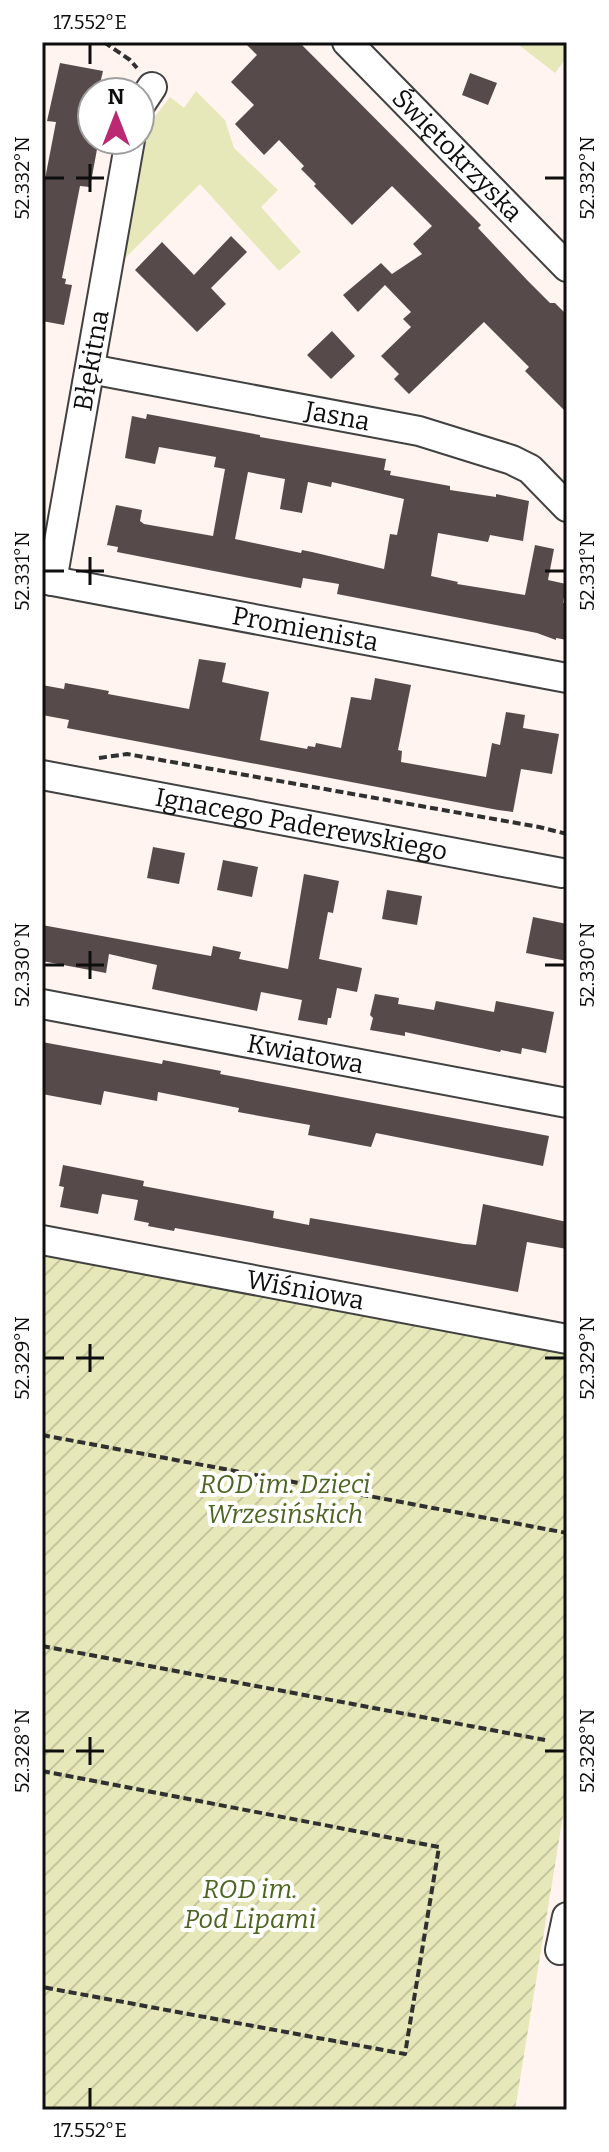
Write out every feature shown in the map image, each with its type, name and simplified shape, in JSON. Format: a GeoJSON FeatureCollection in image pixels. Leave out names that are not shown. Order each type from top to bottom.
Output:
{"type":"FeatureCollection","features":[{"type":"Feature","properties":{"kind":"street","name":"Świętokrzyska"},"geometry":{"type":"LineString","coordinates":[[348,42],[567,267]]}},
{"type":"Feature","properties":{"kind":"street","name":"Błękitna"},"geometry":{"type":"LineString","coordinates":[[47,580],[90,369],[127,156]]}},
{"type":"Feature","properties":{"kind":"street","name":"Jasna"},"geometry":{"type":"LineString","coordinates":[[90,369],[419,431],[512,460],[530,469],[567,507]]}},
{"type":"Feature","properties":{"kind":"street","name":"Promienista"},"geometry":{"type":"LineString","coordinates":[[47,580],[567,678]]}},
{"type":"Feature","properties":{"kind":"street","name":"Ignacego Paderewskiego"},"geometry":{"type":"LineString","coordinates":[[42,775],[562,873]]}},
{"type":"Feature","properties":{"kind":"street","name":"Kwiatowa"},"geometry":{"type":"LineString","coordinates":[[42,1004],[567,1103]]}},
{"type":"Feature","properties":{"kind":"street","name":"Wiśniowa"},"geometry":{"type":"LineString","coordinates":[[42,1240],[567,1339]]}},
{"type":"Feature","properties":{"kind":"street"},"geometry":{"type":"LineString","coordinates":[[560,1950],[567,1917]]}},
{"type":"Feature","properties":{"kind":"path"},"geometry":{"type":"LineString","coordinates":[[104,42],[130,60],[137,76]]}},
{"type":"Feature","properties":{"kind":"path"},"geometry":{"type":"LineString","coordinates":[[87,760],[127,754],[567,834]]}},
{"type":"Feature","properties":{"kind":"path"},"geometry":{"type":"LineString","coordinates":[[42,1435],[567,1533]]}},
{"type":"Feature","properties":{"kind":"path"},"geometry":{"type":"LineString","coordinates":[[42,1646],[545,1740]]}},
{"type":"Feature","properties":{"kind":"path"},"geometry":{"type":"LineString","coordinates":[[42,1771],[439,1847],[405,2054],[42,1987]]}},
{"type":"Feature","properties":{"kind":"green space"},"geometry":{"type":"Polygon","coordinates":[[[515,42],[567,42],[567,57],[555,73],[515,42]]]}},
{"type":"Feature","properties":{"kind":"green space"},"geometry":{"type":"Polygon","coordinates":[[[196,91],[225,120],[234,148],[278,190],[261,207],[301,252],[279,271],[200,184],[123,260],[143,156],[156,156],[156,115],[170,97],[184,108],[196,91]]]}},
{"type":"Feature","properties":{"kind":"green space"},"geometry":{"type":"Polygon","coordinates":[[[42,1252],[567,1352],[567,1791],[515,2110],[42,2110],[42,1252]]]}},
{"type":"Feature","properties":{"kind":"building"},"geometry":{"type":"Polygon","coordinates":[[[244,42],[299,42],[481,225],[478,228],[528,281],[567,315],[567,413],[525,371],[529,367],[484,322],[409,394],[394,379],[399,374],[381,356],[411,327],[403,319],[411,312],[385,285],[358,312],[343,295],[381,263],[392,274],[422,254],[413,244],[432,226],[392,186],[352,225],[314,186],[316,184],[301,169],[304,166],[279,140],[264,155],[235,124],[254,105],[231,82],[257,55],[244,42]]]}},
{"type":"Feature","properties":{"kind":"building"},"geometry":{"type":"Polygon","coordinates":[[[60,63],[103,71],[102,76],[76,76],[76,156],[96,156],[90,187],[80,186],[62,278],[66,279],[65,284],[72,285],[64,325],[42,321],[42,179],[45,179],[56,122],[47,121],[60,63]]]}},
{"type":"Feature","properties":{"kind":"building"},"geometry":{"type":"Polygon","coordinates":[[[470,73],[497,83],[488,105],[462,95],[470,73]]]}},
{"type":"Feature","properties":{"kind":"building"},"geometry":{"type":"Polygon","coordinates":[[[231,236],[247,252],[211,288],[226,304],[197,332],[135,270],[162,242],[194,275],[231,236]]]}},
{"type":"Feature","properties":{"kind":"building"},"geometry":{"type":"Polygon","coordinates":[[[332,331],[355,356],[331,379],[307,355],[332,331]]]}},
{"type":"Feature","properties":{"kind":"building"},"geometry":{"type":"Polygon","coordinates":[[[147,414],[386,459],[384,470],[391,471],[390,475],[450,486],[450,490],[529,501],[523,541],[490,535],[488,542],[438,533],[431,576],[457,584],[525,595],[535,545],[554,549],[548,580],[566,584],[563,603],[567,603],[567,640],[337,594],[339,584],[303,578],[301,588],[117,552],[118,547],[107,545],[116,505],[142,510],[140,521],[144,524],[213,536],[225,469],[214,467],[216,457],[159,447],[155,464],[125,458],[132,416],[146,419],[147,414]],[[248,472],[235,539],[301,553],[302,550],[312,552],[384,569],[390,534],[397,535],[404,499],[332,482],[331,487],[308,482],[302,513],[280,509],[285,479],[248,472]]]}},
{"type":"Feature","properties":{"kind":"building"},"geometry":{"type":"Polygon","coordinates":[[[199,659],[226,663],[222,682],[269,692],[260,740],[307,749],[308,746],[315,747],[316,743],[341,748],[351,697],[371,700],[375,678],[411,685],[398,750],[402,751],[401,762],[486,777],[492,743],[500,745],[506,712],[525,715],[523,728],[559,734],[552,774],[521,769],[513,812],[67,728],[69,720],[42,715],[42,685],[64,689],[65,683],[189,709],[199,659]]]}},
{"type":"Feature","properties":{"kind":"building"},"geometry":{"type":"Polygon","coordinates":[[[153,847],[185,853],[179,884],[147,878],[153,847]]]}},
{"type":"Feature","properties":{"kind":"building"},"geometry":{"type":"Polygon","coordinates":[[[223,860],[258,867],[252,897],[217,890],[223,860]]]}},
{"type":"Feature","properties":{"kind":"building"},"geometry":{"type":"Polygon","coordinates":[[[304,874],[339,881],[333,913],[328,912],[319,959],[362,968],[357,992],[337,988],[327,1025],[298,1020],[302,1000],[261,992],[257,1011],[152,989],[157,965],[109,954],[106,973],[42,961],[42,925],[211,956],[213,946],[241,952],[239,959],[288,969],[304,874]]]}},
{"type":"Feature","properties":{"kind":"building"},"geometry":{"type":"Polygon","coordinates":[[[387,890],[422,896],[417,925],[382,919],[387,890]]]}},
{"type":"Feature","properties":{"kind":"building"},"geometry":{"type":"Polygon","coordinates":[[[533,917],[567,924],[567,961],[526,953],[533,917]]]}},
{"type":"Feature","properties":{"kind":"building"},"geometry":{"type":"Polygon","coordinates":[[[375,994],[399,998],[398,1004],[434,1010],[436,1001],[494,1012],[496,1001],[554,1012],[546,1053],[522,1048],[521,1054],[500,1052],[405,1032],[405,1036],[370,1030],[375,994]]]}},
{"type":"Feature","properties":{"kind":"building"},"geometry":{"type":"Polygon","coordinates":[[[42,1042],[162,1064],[163,1060],[221,1071],[220,1074],[549,1136],[543,1166],[376,1133],[371,1147],[308,1135],[310,1125],[238,1112],[239,1108],[158,1092],[157,1101],[104,1091],[101,1105],[42,1094],[42,1042]]]}},
{"type":"Feature","properties":{"kind":"building"},"geometry":{"type":"Polygon","coordinates":[[[63,1165],[144,1181],[143,1186],[274,1211],[273,1218],[309,1225],[310,1218],[464,1244],[476,1245],[483,1204],[567,1222],[567,1249],[527,1242],[518,1292],[175,1228],[174,1231],[148,1226],[149,1223],[134,1220],[138,1200],[102,1194],[98,1214],[60,1207],[64,1187],[59,1186],[63,1165]]]}},
{"type":"Feature","properties":{"kind":"park label","name":"ROD im. Dzieci Wrzesińskich"},"geometry":{"type":"Point","coordinates":[285,1499]}},
{"type":"Feature","properties":{"kind":"park label","name":"ROD im. Pod Lipami"},"geometry":{"type":"Point","coordinates":[250,1904]}}]}
